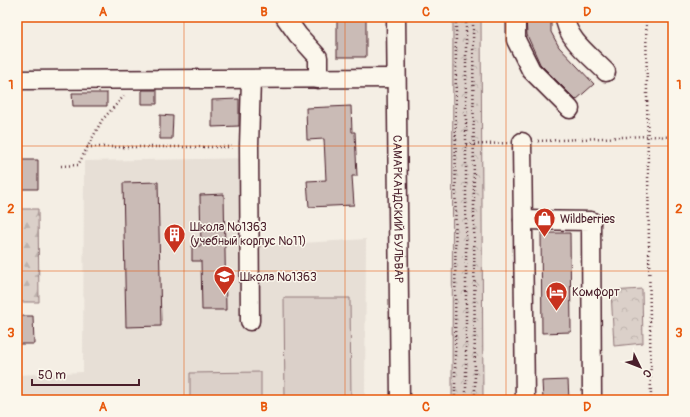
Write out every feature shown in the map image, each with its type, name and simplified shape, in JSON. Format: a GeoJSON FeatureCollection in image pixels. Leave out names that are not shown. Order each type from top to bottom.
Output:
{"type":"FeatureCollection","features":[{"type":"Feature","properties":{"kind":"street"},"geometry":{"type":"LineString","coordinates":[[285,17],[298,35],[318,57],[318,79]]}},
{"type":"Feature","properties":{"kind":"street","name":"САМАРКАНДСКИЙ БУЛЬВАР"},"geometry":{"type":"LineString","coordinates":[[396,17],[400,400]]}},
{"type":"Feature","properties":{"kind":"street"},"geometry":{"type":"LineString","coordinates":[[516,17],[516,40],[531,70],[570,109]]}},
{"type":"Feature","properties":{"kind":"street"},"geometry":{"type":"LineString","coordinates":[[565,17],[565,25],[573,37],[606,72]]}},
{"type":"Feature","properties":{"kind":"street"},"geometry":{"type":"LineString","coordinates":[[17,80],[127,81],[396,78]]}},
{"type":"Feature","properties":{"kind":"street"},"geometry":{"type":"LineString","coordinates":[[250,321],[249,146],[251,80]]}},
{"type":"Feature","properties":{"kind":"street"},"geometry":{"type":"LineString","coordinates":[[522,142],[525,400]]}},
{"type":"Feature","properties":{"kind":"street"},"geometry":{"type":"LineString","coordinates":[[523,220],[590,221],[592,400]]}},
{"type":"Feature","properties":{"kind":"path"},"geometry":{"type":"LineString","coordinates":[[454,400],[456,17]]}},
{"type":"Feature","properties":{"kind":"path"},"geometry":{"type":"LineString","coordinates":[[466,17],[466,400]]}},
{"type":"Feature","properties":{"kind":"path"},"geometry":{"type":"LineString","coordinates":[[473,17],[475,400]]}},
{"type":"Feature","properties":{"kind":"path"},"geometry":{"type":"LineString","coordinates":[[646,17],[646,136],[651,400]]}},
{"type":"Feature","properties":{"kind":"path"},"geometry":{"type":"LineString","coordinates":[[61,166],[78,165],[102,120],[125,97],[127,81]]}},
{"type":"Feature","properties":{"kind":"path"},"geometry":{"type":"LineString","coordinates":[[466,144],[646,136],[673,137]]}},
{"type":"Feature","properties":{"kind":"path"},"geometry":{"type":"LineString","coordinates":[[87,147],[199,148],[249,146]]}},
{"type":"Feature","properties":{"kind":"shaded area","name":"Школа №1363"},"geometry":{"type":"Polygon","coordinates":[[[257,158],[260,237],[271,245],[366,239],[365,400],[17,400],[17,375],[83,372],[84,161],[257,158]]]}},
{"type":"Feature","properties":{"kind":"green space"},"geometry":{"type":"Polygon","coordinates":[[[453,17],[481,17],[483,400],[452,400],[453,17]]]}},
{"type":"Feature","properties":{"kind":"green space"},"geometry":{"type":"Polygon","coordinates":[[[17,209],[38,209],[39,302],[17,302],[17,209]]]}},
{"type":"Feature","properties":{"kind":"green space"},"geometry":{"type":"Polygon","coordinates":[[[642,289],[643,343],[614,346],[611,291],[642,289]]]}},
{"type":"Feature","properties":{"kind":"green space"},"geometry":{"type":"Polygon","coordinates":[[[284,298],[350,298],[351,400],[285,400],[284,298]]]}},
{"type":"Feature","properties":{"kind":"green space"},"geometry":{"type":"Polygon","coordinates":[[[261,372],[261,400],[190,400],[190,373],[261,372]]]}},
{"type":"Feature","properties":{"kind":"building"},"geometry":{"type":"Polygon","coordinates":[[[337,17],[366,17],[366,57],[337,57],[337,17]]]}},
{"type":"Feature","properties":{"kind":"building"},"geometry":{"type":"Polygon","coordinates":[[[526,17],[551,17],[551,32],[559,47],[594,84],[576,100],[540,64],[527,35],[526,17]]]}},
{"type":"Feature","properties":{"kind":"building"},"geometry":{"type":"Polygon","coordinates":[[[142,90],[157,90],[157,104],[142,104],[142,90]]]}},
{"type":"Feature","properties":{"kind":"building"},"geometry":{"type":"Polygon","coordinates":[[[72,93],[107,93],[107,106],[73,106],[72,93]]]}},
{"type":"Feature","properties":{"kind":"building"},"geometry":{"type":"Polygon","coordinates":[[[239,99],[239,126],[212,127],[212,100],[239,99]]]}},
{"type":"Feature","properties":{"kind":"building"},"geometry":{"type":"Polygon","coordinates":[[[351,106],[352,132],[355,132],[357,176],[352,176],[354,205],[309,207],[307,181],[326,180],[324,139],[307,140],[306,108],[351,106]]]}},
{"type":"Feature","properties":{"kind":"building"},"geometry":{"type":"Polygon","coordinates":[[[160,115],[173,116],[172,139],[160,139],[160,115]]]}},
{"type":"Feature","properties":{"kind":"building"},"geometry":{"type":"Polygon","coordinates":[[[17,160],[38,160],[38,189],[17,189],[17,160]]]}},
{"type":"Feature","properties":{"kind":"building","name":"Школа №1363 (учебный корпус №11)"},"geometry":{"type":"Polygon","coordinates":[[[158,182],[161,326],[126,327],[123,183],[158,182]]]}},
{"type":"Feature","properties":{"kind":"building"},"geometry":{"type":"Polygon","coordinates":[[[224,194],[226,310],[202,310],[201,261],[192,261],[192,246],[201,246],[200,195],[224,194]]]}},
{"type":"Feature","properties":{"kind":"building"},"geometry":{"type":"Polygon","coordinates":[[[541,233],[570,233],[571,332],[542,333],[541,233]]]}},
{"type":"Feature","properties":{"kind":"building"},"geometry":{"type":"Polygon","coordinates":[[[17,316],[33,316],[34,344],[17,344],[17,316]]]}},
{"type":"Feature","properties":{"kind":"building"},"geometry":{"type":"Polygon","coordinates":[[[568,380],[569,400],[543,400],[542,381],[568,380]]]}},
{"type":"Feature","properties":{"kind":"place","name":"Wildberries"},"geometry":{"type":"Point","coordinates":[544,238]}},
{"type":"Feature","properties":{"kind":"place","name":"Школа №1363 (учебный корпус №11)"},"geometry":{"type":"Point","coordinates":[175,254]}},
{"type":"Feature","properties":{"kind":"place","name":"Школа №1363"},"geometry":{"type":"Point","coordinates":[225,296]}},
{"type":"Feature","properties":{"kind":"place","name":"Комфорт"},"geometry":{"type":"Point","coordinates":[556,312]}}]}
